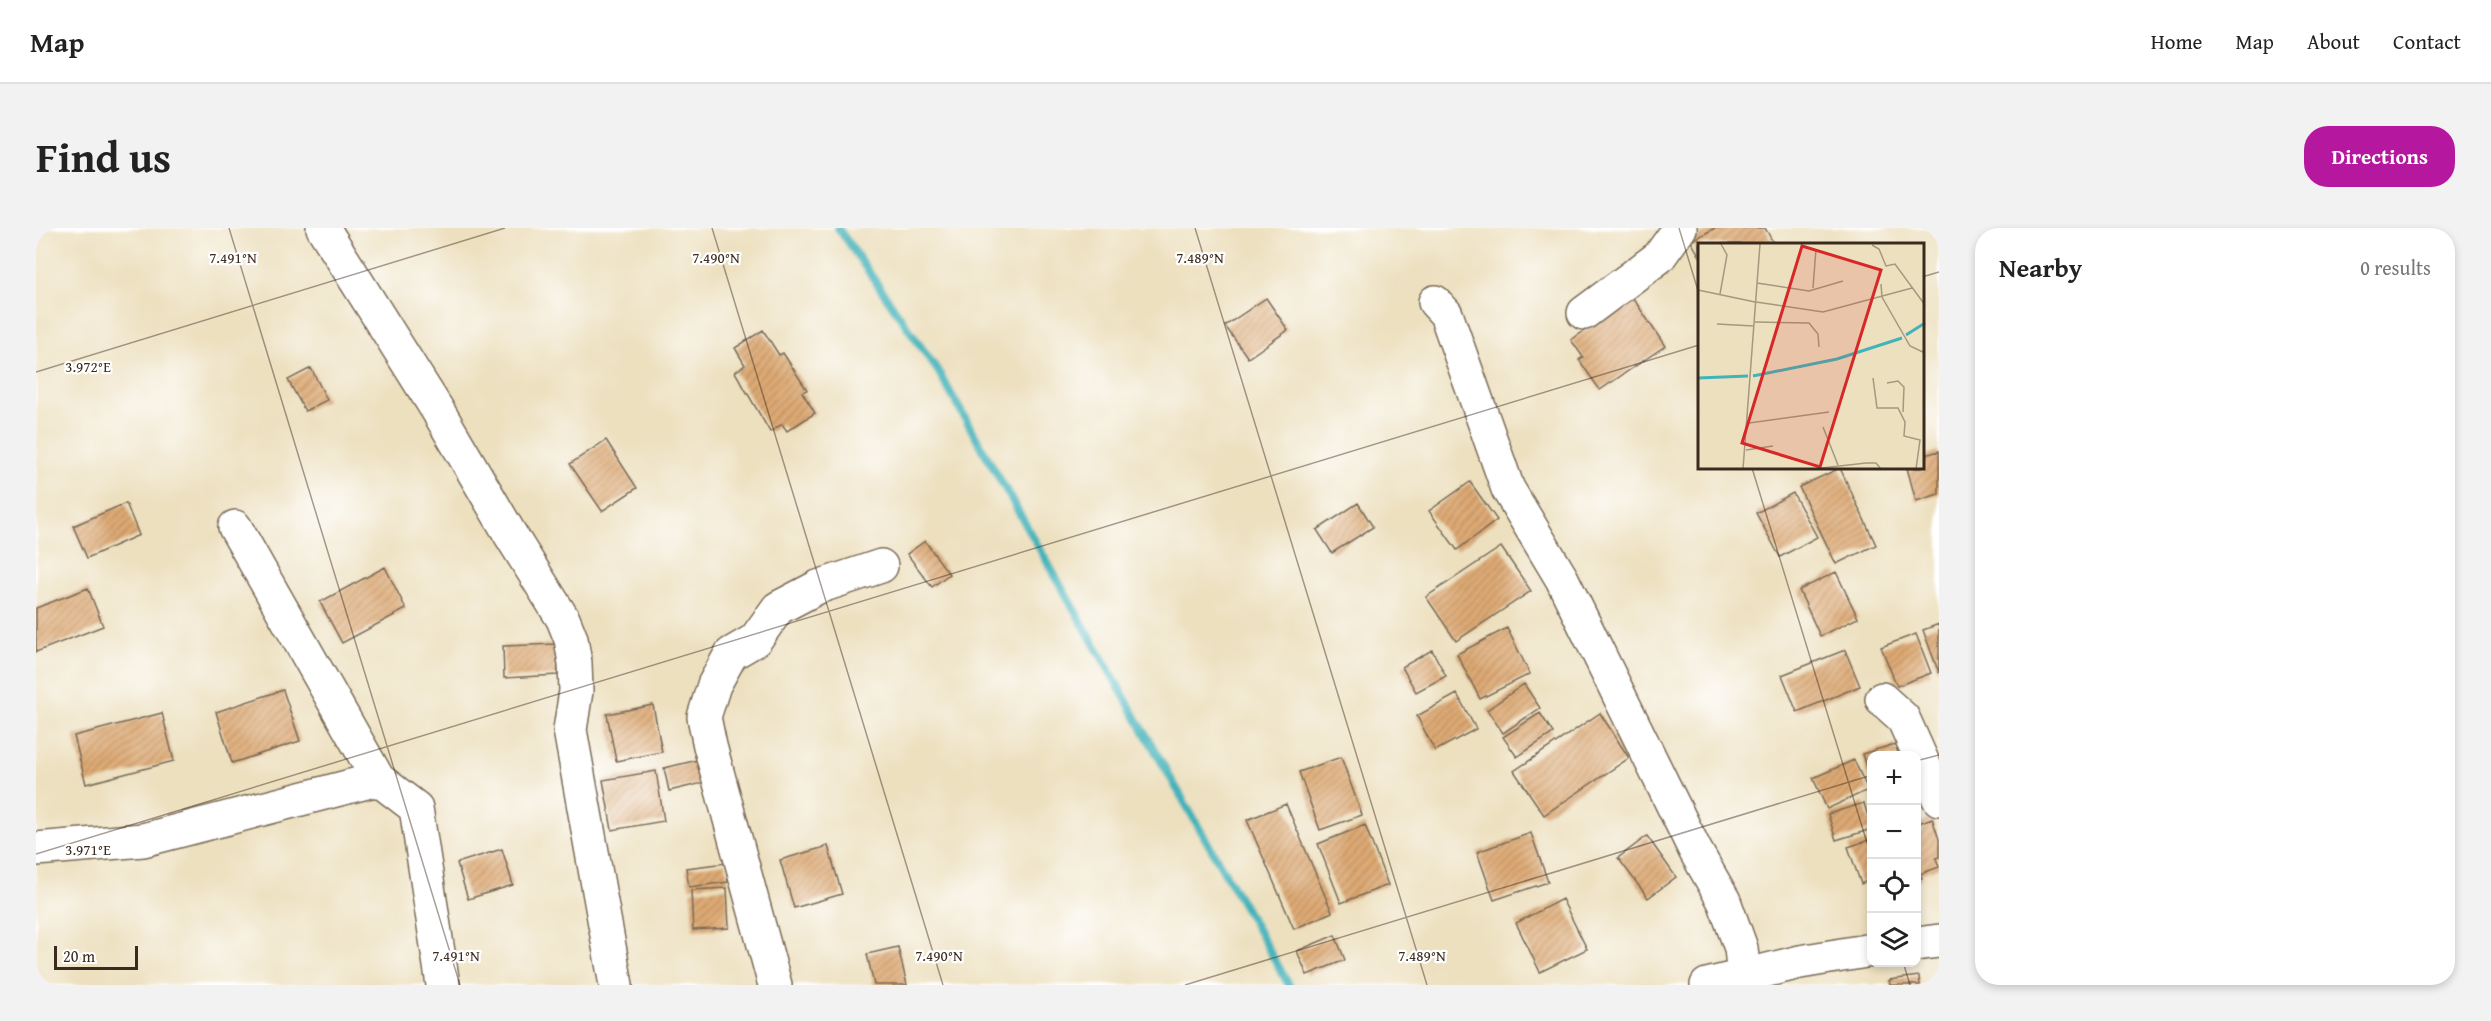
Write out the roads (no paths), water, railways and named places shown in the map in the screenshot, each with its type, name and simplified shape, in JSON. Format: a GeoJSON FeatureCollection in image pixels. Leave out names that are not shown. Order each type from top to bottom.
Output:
{"type":"FeatureCollection","features":[{"type":"Feature","properties":{"kind":"street"},"geometry":{"type":"LineString","coordinates":[[323,228],[438,411],[563,619],[571,639],[576,691],[570,730],[616,985]]}},
{"type":"Feature","properties":{"kind":"street"},"geometry":{"type":"LineString","coordinates":[[1584,313],[1659,257],[1680,228]]}},
{"type":"Feature","properties":{"kind":"street"},"geometry":{"type":"LineString","coordinates":[[1435,302],[1446,314],[1508,489],[1562,579],[1695,850],[1724,901],[1741,948],[1744,977]]}},
{"type":"Feature","properties":{"kind":"street"},"geometry":{"type":"LineString","coordinates":[[235,527],[378,779],[416,808],[443,985]]}},
{"type":"Feature","properties":{"kind":"street"},"geometry":{"type":"LineString","coordinates":[[775,985],[704,717],[714,685],[731,654],[755,640],[778,608],[818,588],[881,566]]}},
{"type":"Feature","properties":{"kind":"street"},"geometry":{"type":"LineString","coordinates":[[1882,699],[1903,718],[1939,800]]}},
{"type":"Feature","properties":{"kind":"street"},"geometry":{"type":"LineString","coordinates":[[36,849],[143,840],[378,779]]}},
{"type":"Feature","properties":{"kind":"street"},"geometry":{"type":"LineString","coordinates":[[1921,943],[1939,941]]}},
{"type":"Feature","properties":{"kind":"street"},"geometry":{"type":"LineString","coordinates":[[1707,985],[1800,962],[1867,951]]}},
{"type":"Feature","properties":{"kind":"waterway"},"geometry":{"type":"LineString","coordinates":[[838,228],[938,371],[1289,985]]}}]}
